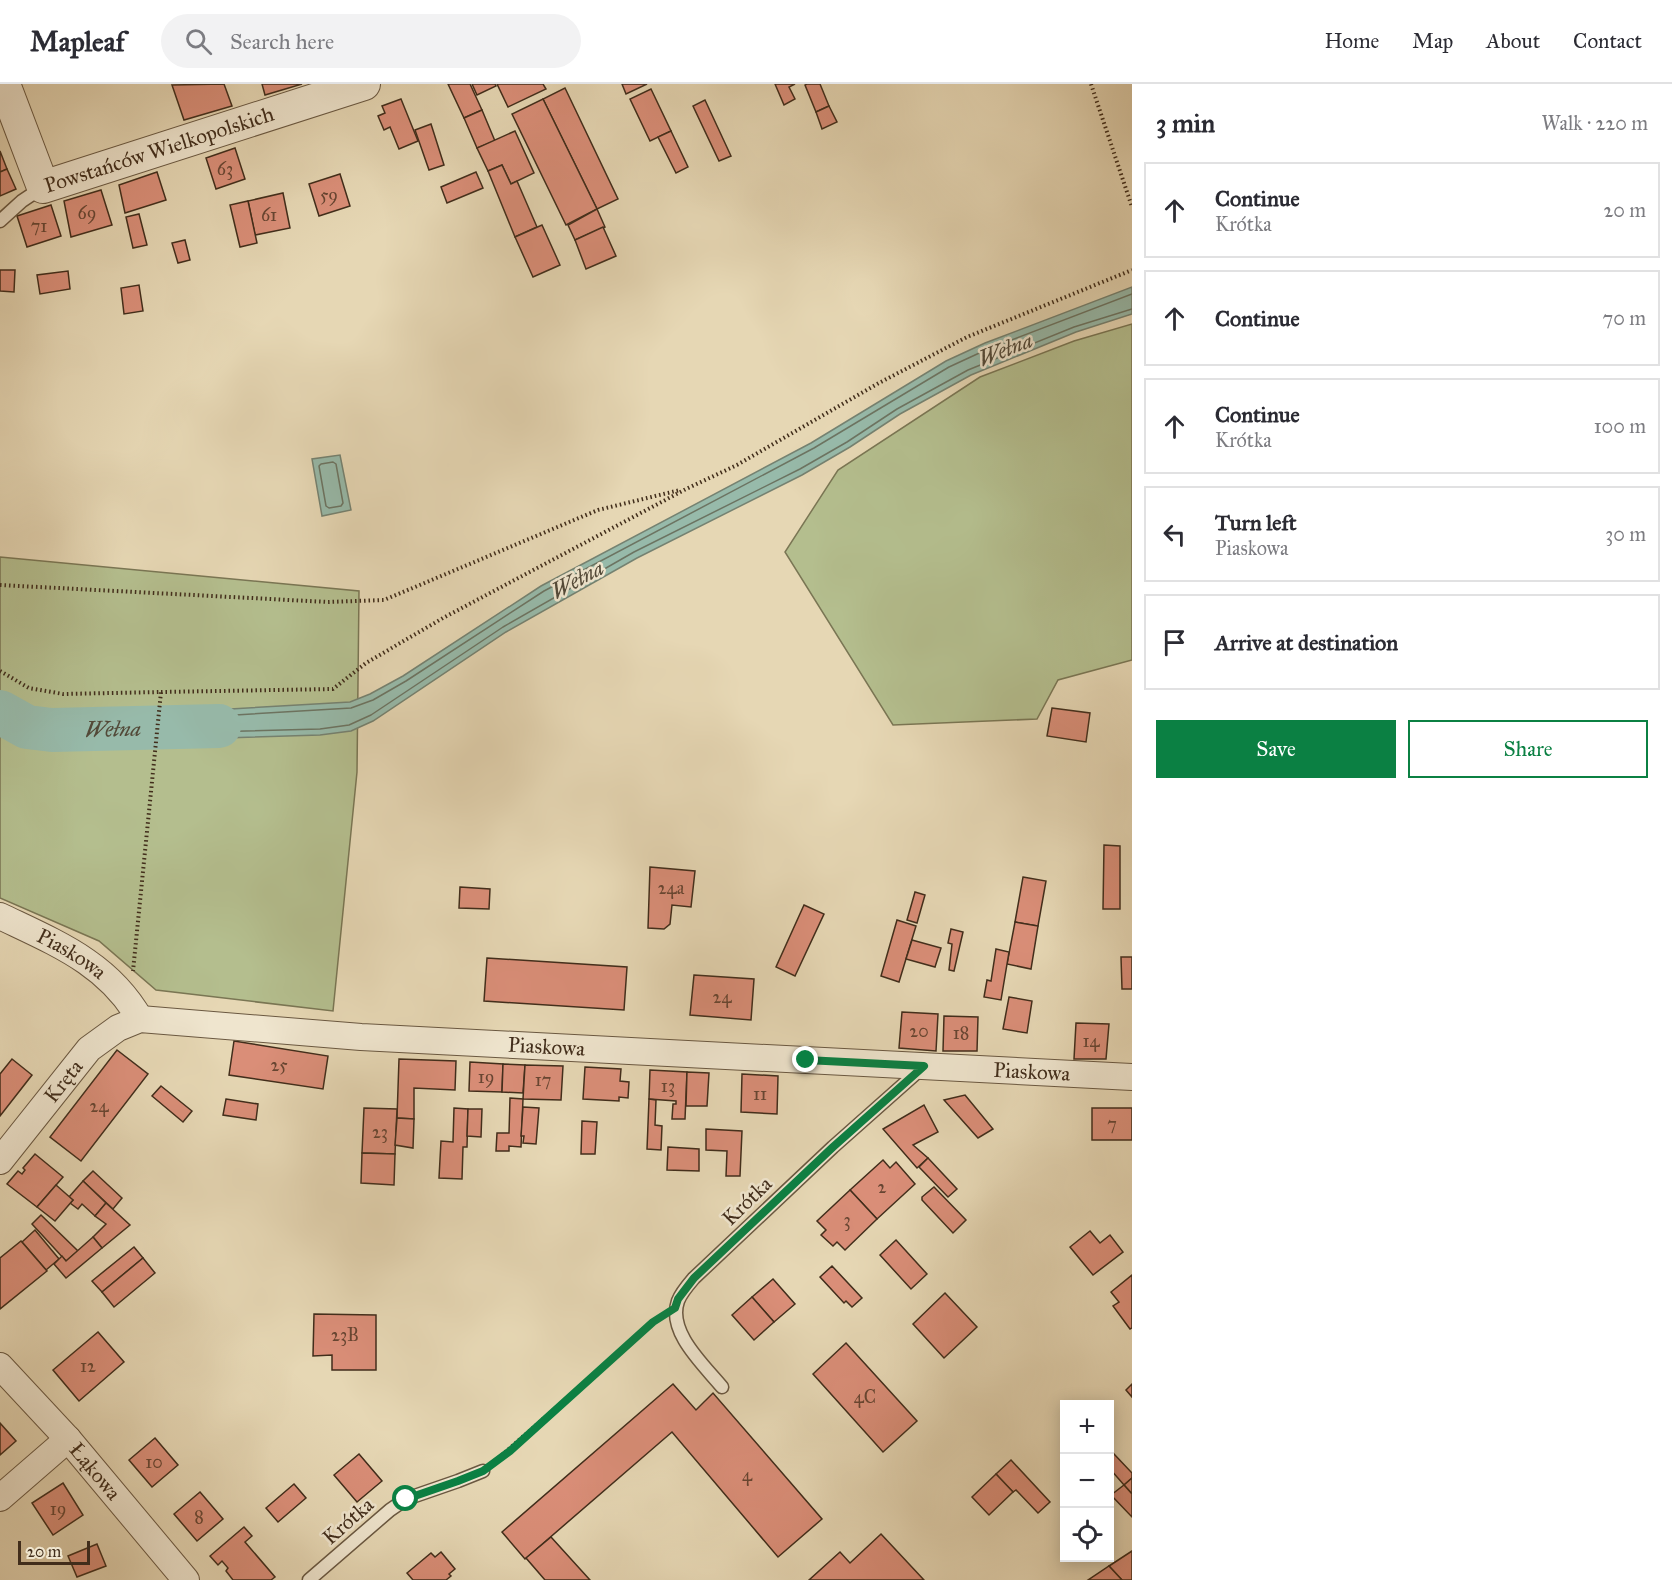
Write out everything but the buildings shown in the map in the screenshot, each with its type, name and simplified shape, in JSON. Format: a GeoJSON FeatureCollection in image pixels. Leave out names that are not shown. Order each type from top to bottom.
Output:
{"type":"FeatureCollection","features":[{"type":"Feature","properties":{"kind":"street"},"geometry":{"type":"LineString","coordinates":[[4,84],[43,187]]}},
{"type":"Feature","properties":{"kind":"street","name":"Powstańców Wielkopolskich"},"geometry":{"type":"LineString","coordinates":[[43,187],[364,84]]}},
{"type":"Feature","properties":{"kind":"street","name":"Piaskowa"},"geometry":{"type":"LineString","coordinates":[[0,916],[92,963],[113,982],[135,1010],[361,1037],[1132,1077]]}},
{"type":"Feature","properties":{"kind":"street","name":"Kręta"},"geometry":{"type":"LineString","coordinates":[[2,1153],[89,1049],[118,1028],[135,1010]]}},
{"type":"Feature","properties":{"kind":"street","name":"Łąkowa"},"geometry":{"type":"LineString","coordinates":[[0,1366],[68,1439],[186,1580]]}},
{"type":"Feature","properties":{"kind":"street"},"geometry":{"type":"LineString","coordinates":[[0,1498],[68,1439]]}},
{"type":"Feature","properties":{"kind":"lane","name":"Powstańców Wielkopolskich"},"geometry":{"type":"LineString","coordinates":[[0,221],[22,201],[43,187]]}},
{"type":"Feature","properties":{"kind":"lane","name":"Krótka"},"geometry":{"type":"LineString","coordinates":[[675,1308],[678,1299],[694,1278],[833,1147],[924,1066]]}},
{"type":"Feature","properties":{"kind":"lane"},"geometry":{"type":"LineString","coordinates":[[675,1308],[675,1318],[681,1335],[722,1387]]}},
{"type":"Feature","properties":{"kind":"lane","name":"Krótka"},"geometry":{"type":"LineString","coordinates":[[309,1580],[390,1510],[406,1499],[483,1471]]}},
{"type":"Feature","properties":{"kind":"path"},"geometry":{"type":"LineString","coordinates":[[1091,84],[1132,207]]}},
{"type":"Feature","properties":{"kind":"path"},"geometry":{"type":"LineString","coordinates":[[0,671],[29,688],[63,694],[333,689],[366,663],[443,618],[686,489],[737,465],[879,383],[967,337],[1132,270]]}},
{"type":"Feature","properties":{"kind":"path"},"geometry":{"type":"LineString","coordinates":[[0,585],[328,602],[384,600],[598,510],[686,489]]}},
{"type":"Feature","properties":{"kind":"path"},"geometry":{"type":"LineString","coordinates":[[135,1010],[154,755],[161,692]]}},
{"type":"Feature","properties":{"kind":"path"},"geometry":{"type":"LineString","coordinates":[[483,1471],[510,1451],[653,1322],[675,1308]]}},
{"type":"Feature","properties":{"kind":"shaded area"},"geometry":{"type":"Polygon","coordinates":[[[1132,324],[1132,660],[1058,680],[1037,719],[893,725],[785,552],[838,470],[980,377],[1074,341],[1132,324]]]}},
{"type":"Feature","properties":{"kind":"shaded area"},"geometry":{"type":"Polygon","coordinates":[[[0,557],[359,591],[357,772],[333,1011],[156,990],[99,941],[0,898],[0,557]]]}},
{"type":"Feature","properties":{"kind":"water"},"geometry":{"type":"Polygon","coordinates":[[[1132,287],[1132,314],[1076,332],[971,375],[900,414],[802,475],[637,558],[506,632],[373,721],[351,731],[320,735],[159,740],[162,713],[350,702],[370,694],[403,676],[541,586],[811,443],[946,361],[985,343],[1132,287]]]}},
{"type":"Feature","properties":{"kind":"water"},"geometry":{"type":"Polygon","coordinates":[[[340,455],[351,510],[322,516],[312,459],[340,455]]]}},
{"type":"Feature","properties":{"kind":"water"},"geometry":{"type":"Polygon","coordinates":[[[0,702],[29,714],[58,719],[149,714],[148,740],[57,744],[31,741],[0,725],[0,702]]]}},
{"type":"Feature","properties":{"kind":"waterway","name":"Wełna"},"geometry":{"type":"LineString","coordinates":[[0,712],[27,727],[52,730],[219,726]]}},
{"type":"Feature","properties":{"kind":"route"},"geometry":{"type":"LineString","coordinates":[[406,1499],[483,1471],[510,1451],[653,1322],[675,1308],[678,1299],[694,1278],[833,1147],[924,1066],[806,1060]]}}]}
